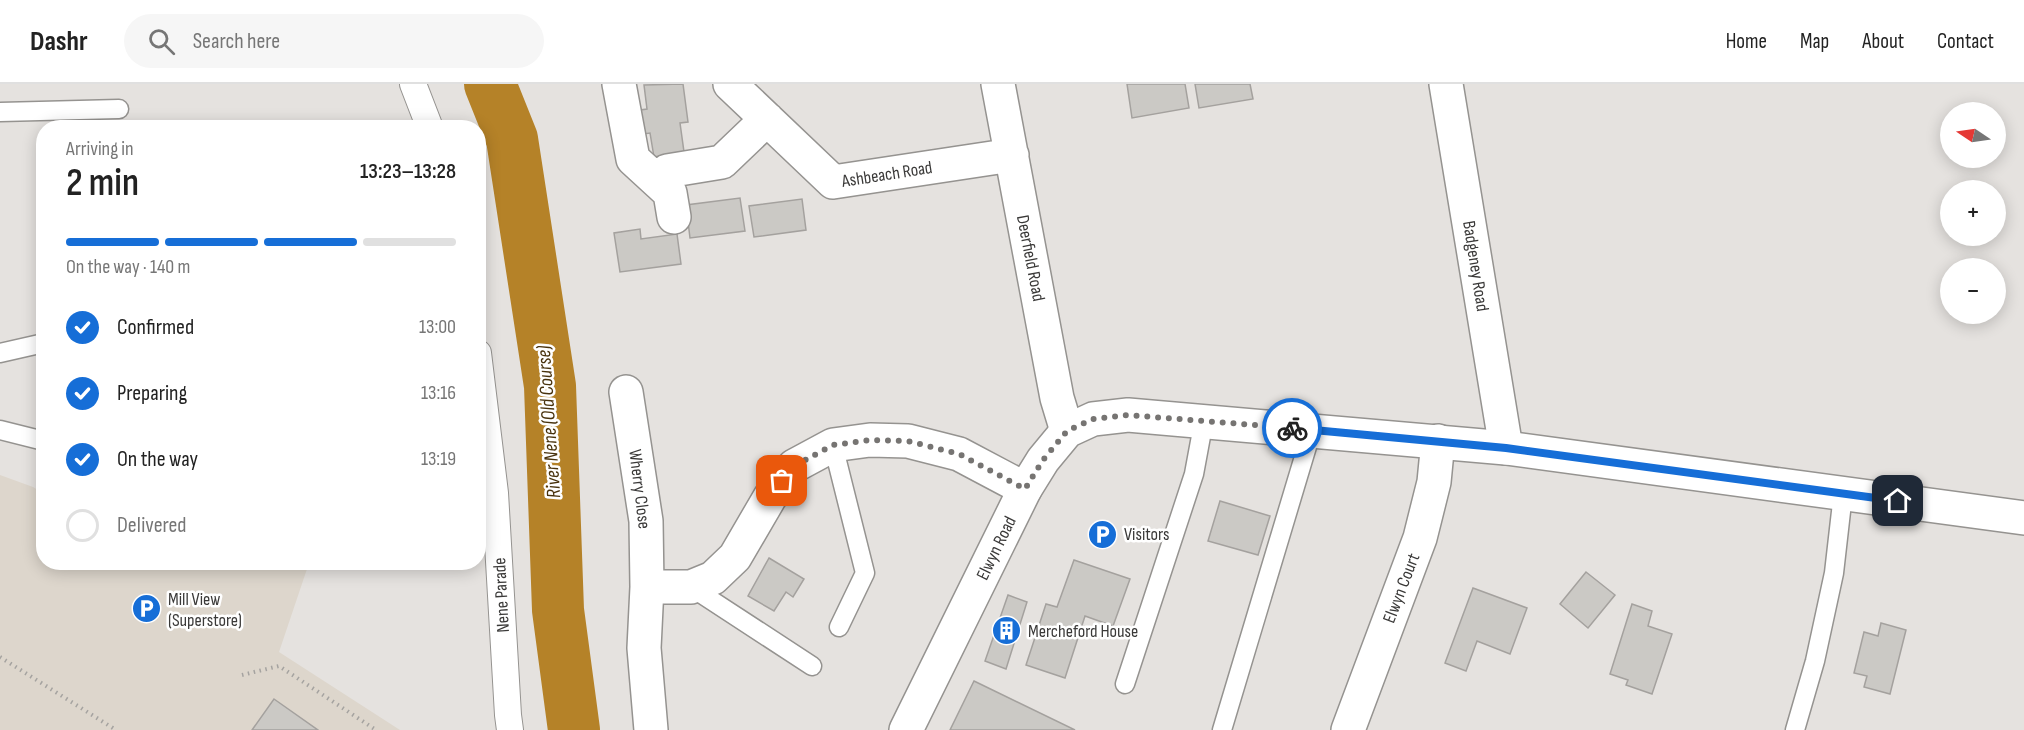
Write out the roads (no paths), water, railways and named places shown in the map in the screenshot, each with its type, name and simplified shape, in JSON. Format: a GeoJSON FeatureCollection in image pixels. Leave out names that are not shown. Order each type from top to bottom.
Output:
{"type":"FeatureCollection","features":[{"type":"Feature","properties":{"kind":"street"},"geometry":{"type":"LineString","coordinates":[[412,84],[427,120]]}},
{"type":"Feature","properties":{"kind":"street"},"geometry":{"type":"LineString","coordinates":[[619,84],[633,159],[670,193],[674,216]]}},
{"type":"Feature","properties":{"kind":"street","name":"Ashbeach Road"},"geometry":{"type":"LineString","coordinates":[[730,84],[833,182],[1012,155]]}},
{"type":"Feature","properties":{"kind":"street","name":"Deerfield Road"},"geometry":{"type":"LineString","coordinates":[[998,84],[1057,398],[1067,431]]}},
{"type":"Feature","properties":{"kind":"street","name":"Badgeney Road"},"geometry":{"type":"LineString","coordinates":[[1446,84],[1506,448]]}},
{"type":"Feature","properties":{"kind":"street"},"geometry":{"type":"LineString","coordinates":[[657,181],[667,171],[722,162],[767,119]]}},
{"type":"Feature","properties":{"kind":"street","name":"Wherry Close"},"geometry":{"type":"LineString","coordinates":[[626,392],[646,521],[647,587],[644,648],[651,730]]}},
{"type":"Feature","properties":{"kind":"street","name":"Elwyn Road"},"geometry":{"type":"LineString","coordinates":[[906,730],[1025,489],[1043,460],[1067,431],[1093,419],[1128,415],[1204,420],[1506,448],[2024,518]]}},
{"type":"Feature","properties":{"kind":"street","name":"Nene Parade"},"geometry":{"type":"LineString","coordinates":[[486,419],[495,493],[510,730]]}},
{"type":"Feature","properties":{"kind":"street"},"geometry":{"type":"LineString","coordinates":[[647,587],[691,587],[713,578],[735,557],[770,496],[794,466],[833,445],[870,440],[908,441],[959,454],[1025,489]]}},
{"type":"Feature","properties":{"kind":"street","name":"Elwyn Court"},"geometry":{"type":"LineString","coordinates":[[1348,730],[1420,538],[1434,482],[1438,441]]}},
{"type":"Feature","properties":{"kind":"lane"},"geometry":{"type":"LineString","coordinates":[[0,112],[118,110]]}},
{"type":"Feature","properties":{"kind":"lane"},"geometry":{"type":"LineString","coordinates":[[0,353],[36,345]]}},
{"type":"Feature","properties":{"kind":"lane"},"geometry":{"type":"LineString","coordinates":[[1125,684],[1194,474],[1204,420]]}},
{"type":"Feature","properties":{"kind":"lane"},"geometry":{"type":"LineString","coordinates":[[0,430],[36,439]]}},
{"type":"Feature","properties":{"kind":"lane"},"geometry":{"type":"LineString","coordinates":[[1222,730],[1312,430]]}},
{"type":"Feature","properties":{"kind":"lane"},"geometry":{"type":"LineString","coordinates":[[833,445],[865,573],[839,627]]}},
{"type":"Feature","properties":{"kind":"lane"},"geometry":{"type":"LineString","coordinates":[[1796,730],[1815,661],[1834,573],[1843,494]]}},
{"type":"Feature","properties":{"kind":"lane"},"geometry":{"type":"LineString","coordinates":[[691,587],[812,666]]}},
{"type":"Feature","properties":{"kind":"waterway","name":"River Nene (Old Course)"},"geometry":{"type":"LineString","coordinates":[[490,84],[512,139],[550,386],[558,610],[574,730]]}},
{"type":"Feature","properties":{"kind":"place","name":"Visitors"},"geometry":{"type":"Point","coordinates":[1103,534]}},
{"type":"Feature","properties":{"kind":"place","name":"Mill View (Superstore)"},"geometry":{"type":"Point","coordinates":[147,609]}},
{"type":"Feature","properties":{"kind":"place","name":"Mercheford House"},"geometry":{"type":"Point","coordinates":[1007,631]}}]}
